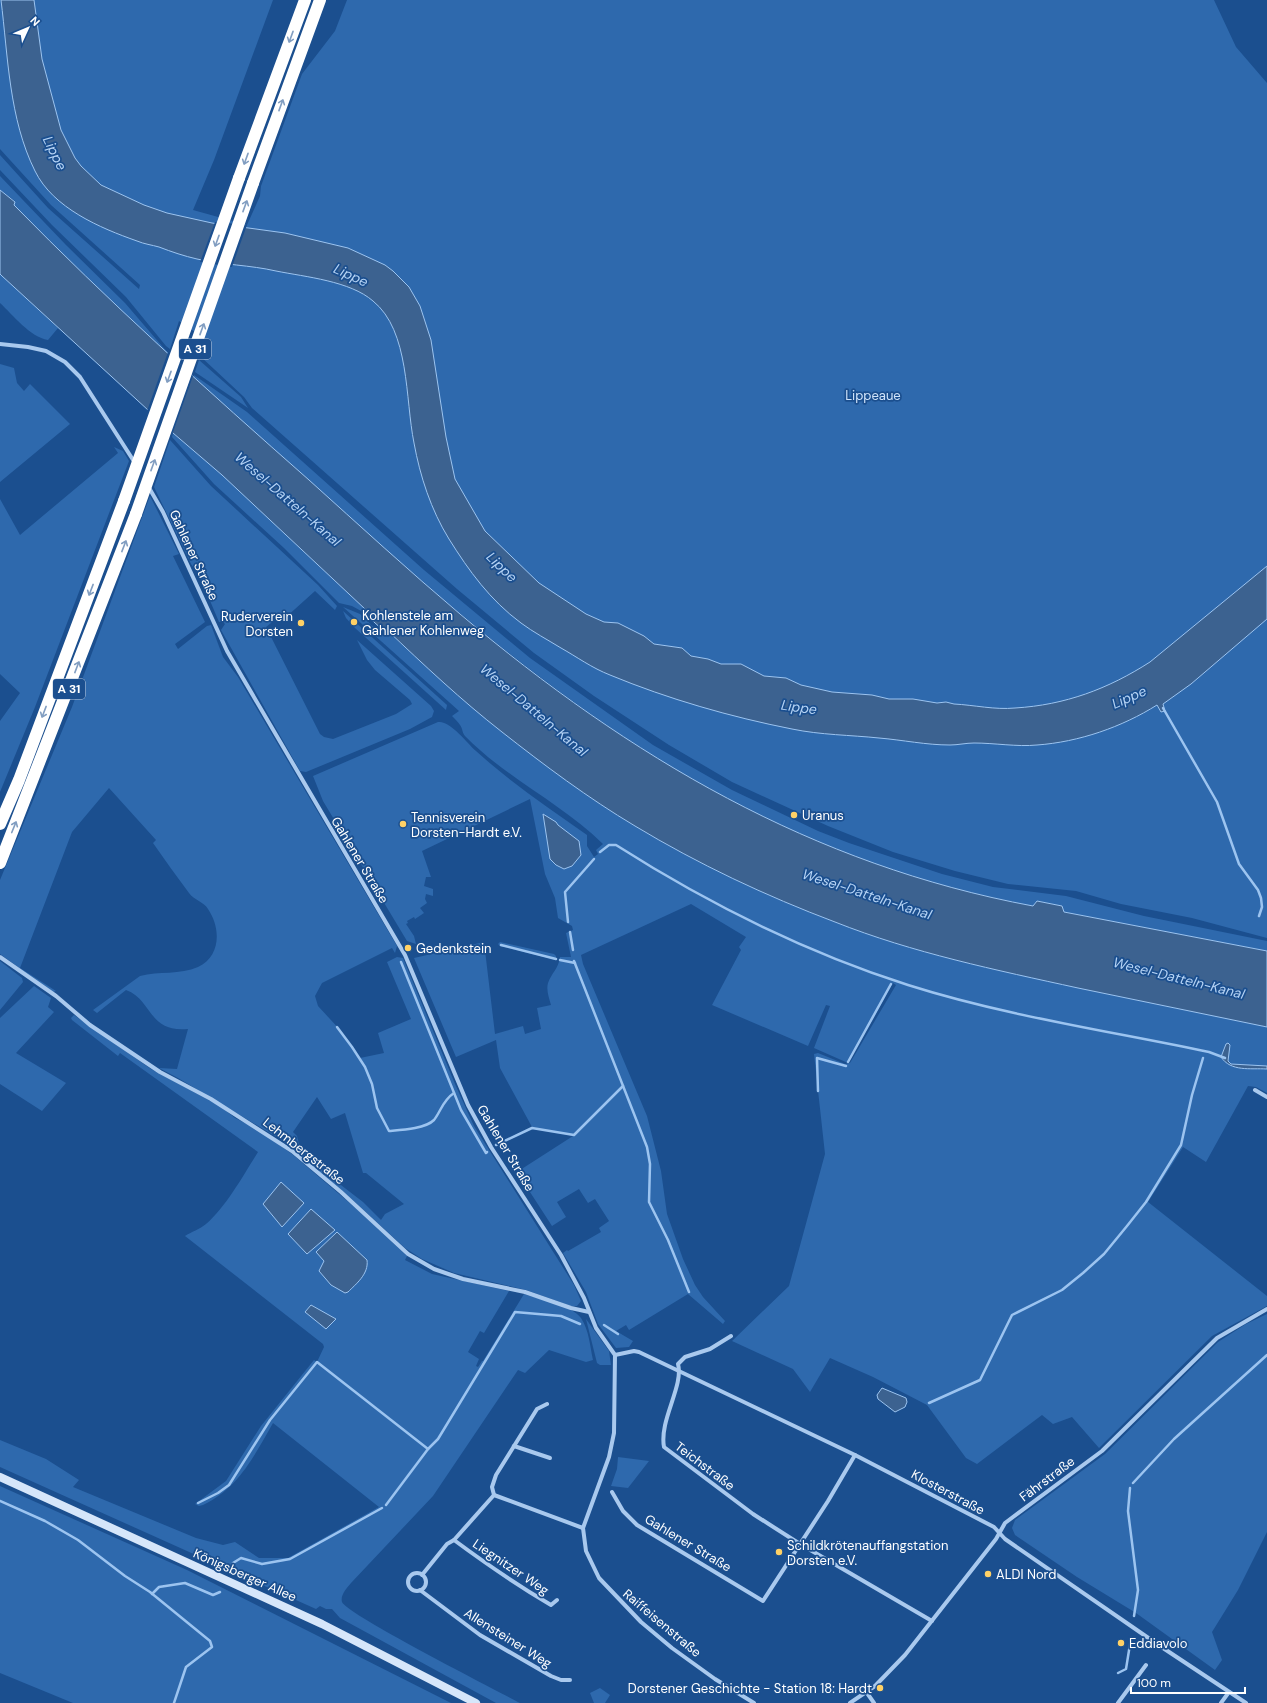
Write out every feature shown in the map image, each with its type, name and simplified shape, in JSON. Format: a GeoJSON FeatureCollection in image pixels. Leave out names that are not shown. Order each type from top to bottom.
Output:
{"type":"FeatureCollection","features":[{"type":"Feature","properties":{"kind":"highway","name":"A 31"},"geometry":{"type":"LineString","coordinates":[[0,824],[19,780],[124,502],[239,178],[305,0]]}},
{"type":"Feature","properties":{"kind":"highway","name":"A 31"},"geometry":{"type":"LineString","coordinates":[[0,863],[136,514],[253,183],[320,0]]}},
{"type":"Feature","properties":{"kind":"main road","name":"Königsberger Allee"},"geometry":{"type":"LineString","coordinates":[[0,1477],[322,1624],[476,1703]]}},
{"type":"Feature","properties":{"kind":"street"},"geometry":{"type":"LineString","coordinates":[[0,344],[28,347],[46,351],[65,362],[80,377],[141,473]]}},
{"type":"Feature","properties":{"kind":"street","name":"Gahlener Straße"},"geometry":{"type":"LineString","coordinates":[[144,480],[163,512],[227,651],[405,955],[468,1105],[491,1146],[561,1255],[584,1298],[596,1328],[616,1355]]}},
{"type":"Feature","properties":{"kind":"street","name":"Lehmbergstraße"},"geometry":{"type":"LineString","coordinates":[[0,957],[56,996],[90,1025],[160,1072],[212,1099],[292,1151],[341,1192],[408,1254],[434,1269],[463,1279],[525,1292],[572,1308],[589,1312]]}},
{"type":"Feature","properties":{"kind":"street"},"geometry":{"type":"LineString","coordinates":[[1255,1090],[1267,1097]]}},
{"type":"Feature","properties":{"kind":"street","name":"Fährstraße"},"geometry":{"type":"LineString","coordinates":[[867,1693],[896,1664],[932,1621],[1005,1523],[1102,1451],[1216,1338],[1267,1310]]}},
{"type":"Feature","properties":{"kind":"street"},"geometry":{"type":"LineString","coordinates":[[680,1372],[678,1364],[685,1357],[710,1349],[731,1336]]}},
{"type":"Feature","properties":{"kind":"street","name":"Klosterstraße"},"geometry":{"type":"LineString","coordinates":[[616,1355],[634,1351],[639,1352],[855,1455],[994,1527],[1011,1543],[1246,1703]]}},
{"type":"Feature","properties":{"kind":"street","name":"Raiffeisenstraße"},"geometry":{"type":"LineString","coordinates":[[616,1355],[614,1433],[599,1486],[583,1528],[586,1551],[599,1578],[611,1593],[641,1622],[672,1648],[715,1679],[754,1703]]}},
{"type":"Feature","properties":{"kind":"street","name":"Teichstraße"},"geometry":{"type":"LineString","coordinates":[[680,1372],[668,1408],[664,1435],[664,1447],[753,1514],[800,1544]]}},
{"type":"Feature","properties":{"kind":"street"},"geometry":{"type":"LineString","coordinates":[[422,1575],[448,1544],[454,1540],[494,1496],[493,1480],[537,1409],[547,1404]]}},
{"type":"Feature","properties":{"kind":"street"},"geometry":{"type":"LineString","coordinates":[[514,1446],[550,1458]]}},
{"type":"Feature","properties":{"kind":"street"},"geometry":{"type":"LineString","coordinates":[[855,1455],[828,1501],[800,1544],[932,1621]]}},
{"type":"Feature","properties":{"kind":"street","name":"Gahlener Straße"},"geometry":{"type":"LineString","coordinates":[[612,1492],[623,1511],[636,1524],[763,1601],[800,1544]]}},
{"type":"Feature","properties":{"kind":"street"},"geometry":{"type":"LineString","coordinates":[[494,1496],[583,1528]]}},
{"type":"Feature","properties":{"kind":"street","name":"Liegnitzer Weg"},"geometry":{"type":"LineString","coordinates":[[454,1540],[492,1569],[538,1598],[551,1605],[557,1600]]}},
{"type":"Feature","properties":{"kind":"street"},"geometry":{"type":"LineString","coordinates":[[414,1574],[422,1575],[425,1579],[425,1584],[420,1590],[412,1589],[408,1581],[414,1574]]}},
{"type":"Feature","properties":{"kind":"street","name":"Allensteiner Weg"},"geometry":{"type":"LineString","coordinates":[[420,1590],[486,1638],[551,1676],[561,1680],[570,1680]]}},
{"type":"Feature","properties":{"kind":"street"},"geometry":{"type":"LineString","coordinates":[[1118,1703],[1146,1665]]}},
{"type":"Feature","properties":{"kind":"street"},"geometry":{"type":"LineString","coordinates":[[1221,1703],[1229,1692]]}},
{"type":"Feature","properties":{"kind":"street"},"geometry":{"type":"LineString","coordinates":[[850,1703],[867,1693],[874,1703]]}},
{"type":"Feature","properties":{"kind":"green space","name":"Lippeaue"},"geometry":{"type":"Polygon","coordinates":[[[0,0],[273,0],[214,160],[193,210],[247,225],[260,196],[261,186],[302,74],[335,31],[347,0],[1214,0],[1236,47],[1267,83],[1267,938],[1192,918],[1121,904],[1076,891],[1008,884],[955,871],[893,852],[828,826],[732,782],[669,745],[594,696],[534,653],[457,589],[252,408],[244,397],[200,356],[206,341],[205,339],[179,321],[170,349],[166,346],[126,297],[52,225],[0,170],[0,155],[48,208],[139,289],[140,285],[51,205],[0,149],[0,0]]]}},
{"type":"Feature","properties":{"kind":"green space"},"geometry":{"type":"Polygon","coordinates":[[[0,176],[66,245],[125,303],[168,353],[167,354],[78,270],[14,205],[15,201],[0,190],[0,176]]]}},
{"type":"Feature","properties":{"kind":"green space"},"geometry":{"type":"Polygon","coordinates":[[[0,274],[58,328],[48,340],[35,335],[28,330],[0,303],[0,274]]]}},
{"type":"Feature","properties":{"kind":"green space"},"geometry":{"type":"Polygon","coordinates":[[[199,360],[241,397],[248,408],[195,372],[199,360]]]}},
{"type":"Feature","properties":{"kind":"green space"},"geometry":{"type":"Polygon","coordinates":[[[0,364],[14,368],[17,383],[24,391],[30,384],[70,424],[0,482],[0,364]]]}},
{"type":"Feature","properties":{"kind":"green space"},"geometry":{"type":"Polygon","coordinates":[[[194,375],[247,412],[424,570],[530,658],[653,745],[732,790],[818,831],[942,874],[993,887],[1066,896],[1144,916],[1267,941],[1267,951],[1064,912],[1062,906],[1037,901],[1033,906],[920,879],[811,840],[741,807],[665,764],[593,716],[523,664],[388,552],[193,378],[194,375]]]}},
{"type":"Feature","properties":{"kind":"green space"},"geometry":{"type":"Polygon","coordinates":[[[173,433],[222,475],[365,609],[363,612],[352,606],[339,603],[284,548],[214,484],[172,437],[173,433]]]}},
{"type":"Feature","properties":{"kind":"green space"},"geometry":{"type":"Polygon","coordinates":[[[170,440],[211,486],[318,585],[337,606],[335,610],[315,591],[285,618],[282,614],[266,627],[320,734],[324,737],[333,739],[396,714],[412,704],[410,700],[375,670],[367,660],[357,640],[431,706],[434,711],[432,717],[410,729],[306,772],[300,771],[221,630],[225,624],[223,622],[219,622],[200,577],[191,564],[154,487],[170,440]]]}},
{"type":"Feature","properties":{"kind":"green space"},"geometry":{"type":"Polygon","coordinates":[[[114,447],[123,451],[129,461],[35,707],[0,792],[0,721],[20,693],[0,674],[0,499],[20,535],[118,453],[114,447]]]}},
{"type":"Feature","properties":{"kind":"green space"},"geometry":{"type":"Polygon","coordinates":[[[150,496],[179,554],[173,556],[205,622],[175,644],[178,649],[207,626],[211,625],[223,657],[238,677],[397,946],[395,953],[392,948],[322,983],[315,996],[318,1006],[342,1032],[360,1058],[384,1053],[378,1033],[411,1019],[387,962],[397,957],[403,958],[474,1126],[574,1285],[581,1301],[577,1306],[571,1306],[526,1290],[454,1273],[422,1259],[405,1248],[345,1193],[280,1139],[159,1068],[177,1069],[188,1029],[175,1029],[165,1026],[158,1021],[141,1000],[126,990],[97,1013],[93,1010],[140,976],[184,971],[198,967],[206,962],[215,949],[217,933],[212,916],[208,909],[189,893],[153,843],[156,840],[109,788],[72,832],[20,968],[56,991],[53,992],[0,954],[0,880],[72,707],[150,496]],[[317,1097],[293,1132],[297,1136],[299,1144],[337,1182],[363,1202],[381,1220],[385,1214],[404,1204],[366,1173],[363,1173],[345,1113],[331,1119],[317,1097]]]}},
{"type":"Feature","properties":{"kind":"green space"},"geometry":{"type":"Polygon","coordinates":[[[343,607],[360,614],[382,635],[386,630],[475,709],[537,759],[602,805],[659,840],[758,890],[809,912],[864,933],[925,952],[1078,988],[1267,1027],[1267,1093],[1256,1087],[1248,1086],[1206,1162],[1183,1147],[1148,1202],[1267,1296],[1267,1306],[1212,1336],[1099,1448],[1072,1417],[1053,1424],[1042,1415],[977,1464],[966,1458],[927,1405],[873,1377],[830,1358],[810,1392],[793,1369],[732,1341],[789,1286],[825,1154],[814,1054],[818,1053],[845,1064],[850,1063],[896,985],[893,983],[848,1063],[814,1048],[830,1006],[826,1005],[808,1046],[712,1005],[741,950],[739,947],[746,937],[691,904],[581,955],[583,964],[647,1116],[661,1171],[667,1214],[683,1259],[695,1285],[703,1297],[725,1321],[723,1324],[688,1294],[629,1330],[626,1325],[616,1331],[633,1341],[629,1347],[616,1348],[598,1324],[586,1292],[563,1253],[601,1232],[599,1228],[609,1221],[595,1199],[588,1203],[579,1189],[557,1202],[566,1217],[552,1226],[517,1172],[573,1136],[532,1127],[500,1068],[496,1040],[456,1057],[414,958],[484,942],[495,1034],[523,1026],[525,1034],[541,1029],[537,1008],[551,1005],[547,986],[558,965],[560,957],[571,957],[566,933],[573,930],[572,926],[558,918],[555,898],[545,874],[530,799],[422,851],[431,877],[426,877],[424,886],[433,889],[433,896],[426,894],[425,899],[427,903],[420,908],[424,913],[415,919],[414,917],[407,921],[408,923],[406,924],[414,936],[416,944],[407,941],[323,801],[313,776],[438,722],[443,722],[453,728],[476,751],[502,773],[587,835],[587,846],[594,857],[598,854],[596,850],[603,844],[587,829],[498,765],[481,751],[463,734],[462,728],[452,716],[459,711],[343,607]]]}},
{"type":"Feature","properties":{"kind":"green space"},"geometry":{"type":"Polygon","coordinates":[[[343,611],[447,705],[446,710],[355,628],[346,618],[343,611]]]}},
{"type":"Feature","properties":{"kind":"green space"},"geometry":{"type":"Polygon","coordinates":[[[500,942],[554,954],[556,956],[556,960],[500,946],[498,944],[500,942]]]}},
{"type":"Feature","properties":{"kind":"green space"},"geometry":{"type":"Polygon","coordinates":[[[0,961],[22,978],[23,982],[0,1010],[0,961]]]}},
{"type":"Feature","properties":{"kind":"green space"},"geometry":{"type":"Polygon","coordinates":[[[34,986],[51,998],[48,1007],[54,1012],[16,1053],[66,1083],[42,1111],[0,1084],[0,1018],[34,986]]]}},
{"type":"Feature","properties":{"kind":"green space"},"geometry":{"type":"Polygon","coordinates":[[[74,1015],[151,1069],[220,1106],[235,1118],[257,1129],[292,1154],[358,1210],[407,1256],[405,1260],[432,1274],[509,1291],[484,1333],[480,1331],[468,1352],[479,1359],[476,1366],[478,1367],[483,1361],[524,1294],[563,1306],[577,1313],[581,1318],[588,1333],[593,1360],[586,1362],[549,1350],[525,1373],[518,1370],[433,1496],[351,1583],[342,1597],[342,1602],[368,1621],[520,1703],[496,1703],[340,1618],[332,1609],[326,1609],[320,1606],[316,1609],[0,1467],[0,1440],[46,1459],[79,1480],[73,1487],[196,1538],[223,1545],[235,1542],[259,1558],[288,1558],[379,1507],[273,1423],[252,1459],[236,1480],[216,1498],[203,1505],[199,1506],[195,1504],[226,1481],[261,1426],[314,1360],[317,1362],[324,1347],[323,1344],[185,1236],[206,1224],[221,1209],[258,1152],[120,1053],[118,1056],[72,1020],[71,1018],[74,1015]]]}},
{"type":"Feature","properties":{"kind":"green space"},"geometry":{"type":"Polygon","coordinates":[[[1267,1314],[1267,1532],[1238,1590],[1212,1632],[1222,1660],[1215,1670],[1136,1613],[1077,1577],[1015,1535],[1012,1528],[1015,1520],[1105,1454],[1218,1342],[1246,1324],[1267,1314]]]}},
{"type":"Feature","properties":{"kind":"green space"},"geometry":{"type":"Polygon","coordinates":[[[586,1319],[609,1351],[611,1365],[600,1365],[597,1363],[586,1319]]]}},
{"type":"Feature","properties":{"kind":"green space"},"geometry":{"type":"Polygon","coordinates":[[[618,1457],[649,1461],[628,1488],[611,1486],[617,1469],[618,1457]]]}},
{"type":"Feature","properties":{"kind":"green space"},"geometry":{"type":"Polygon","coordinates":[[[0,1486],[187,1570],[451,1703],[73,1703],[0,1673],[0,1486]]]}},
{"type":"Feature","properties":{"kind":"green space"},"geometry":{"type":"Polygon","coordinates":[[[600,1688],[610,1695],[605,1703],[594,1703],[590,1693],[600,1688]]]}},
{"type":"Feature","properties":{"kind":"water","name":"Lippe"},"geometry":{"type":"Polygon","coordinates":[[[1,0],[34,0],[42,59],[61,130],[75,158],[81,166],[101,185],[144,205],[167,213],[212,223],[285,233],[348,248],[385,265],[409,287],[420,306],[431,340],[446,437],[455,479],[485,531],[539,583],[586,614],[604,622],[618,623],[644,636],[654,644],[682,648],[691,656],[708,659],[721,664],[741,664],[764,676],[786,678],[801,685],[832,692],[872,695],[889,699],[913,699],[937,703],[946,702],[992,708],[1033,706],[1069,699],[1102,688],[1134,672],[1150,662],[1267,566],[1267,619],[1191,684],[1163,704],[1165,711],[1161,712],[1157,705],[1115,727],[1100,732],[1069,741],[1037,745],[1022,746],[974,743],[941,745],[803,731],[746,719],[700,706],[654,692],[597,669],[536,633],[499,605],[464,562],[449,539],[432,505],[419,468],[400,348],[394,330],[385,314],[373,301],[363,294],[340,284],[266,269],[197,259],[140,242],[93,223],[65,206],[53,196],[35,171],[26,151],[20,130],[11,87],[1,0]]]}},
{"type":"Feature","properties":{"kind":"water","name":"Wesel-Datteln-Kanal"},"geometry":{"type":"Polygon","coordinates":[[[0,190],[15,202],[14,205],[50,241],[159,345],[403,565],[524,666],[590,714],[658,758],[727,798],[799,833],[874,863],[952,888],[1033,906],[1037,901],[1062,906],[1064,912],[1267,951],[1267,1027],[1078,988],[955,960],[864,933],[809,912],[708,866],[635,826],[583,793],[487,720],[387,630],[385,632],[363,612],[365,609],[222,475],[173,433],[0,274],[0,190]]]}},
{"type":"Feature","properties":{"kind":"water"},"geometry":{"type":"Polygon","coordinates":[[[543,814],[556,822],[579,841],[581,855],[572,866],[564,869],[556,865],[550,859],[543,814]]]}},
{"type":"Feature","properties":{"kind":"water"},"geometry":{"type":"Polygon","coordinates":[[[1228,1043],[1230,1045],[1228,1061],[1231,1064],[1267,1066],[1267,1069],[1235,1067],[1225,1062],[1221,1057],[1226,1044],[1228,1043]]]}},
{"type":"Feature","properties":{"kind":"water"},"geometry":{"type":"Polygon","coordinates":[[[281,1182],[304,1203],[282,1227],[263,1204],[281,1182]]]}},
{"type":"Feature","properties":{"kind":"water"},"geometry":{"type":"Polygon","coordinates":[[[311,1209],[335,1230],[307,1254],[288,1234],[311,1209]]]}},
{"type":"Feature","properties":{"kind":"water"},"geometry":{"type":"Polygon","coordinates":[[[337,1232],[367,1260],[364,1274],[355,1286],[345,1293],[331,1285],[319,1271],[324,1261],[316,1252],[337,1232]]]}},
{"type":"Feature","properties":{"kind":"water"},"geometry":{"type":"Polygon","coordinates":[[[311,1305],[336,1319],[326,1329],[305,1312],[311,1305]]]}},
{"type":"Feature","properties":{"kind":"water"},"geometry":{"type":"Polygon","coordinates":[[[882,1388],[906,1398],[907,1402],[905,1407],[895,1412],[878,1399],[877,1395],[882,1388]]]}},
{"type":"Feature","properties":{"kind":"pier"},"geometry":{"type":"Polygon","coordinates":[[[215,222],[247,225],[232,267],[200,262],[215,222]]]}},
{"type":"Feature","properties":{"kind":"pier"},"geometry":{"type":"Polygon","coordinates":[[[168,352],[193,376],[172,435],[147,411],[168,352]]]}},
{"type":"Feature","properties":{"kind":"waterway"},"geometry":{"type":"LineString","coordinates":[[1163,708],[1217,802],[1239,864],[1258,890],[1262,907],[1259,916]]}},
{"type":"Feature","properties":{"kind":"waterway"},"geometry":{"type":"LineString","coordinates":[[600,852],[609,845],[616,845],[686,887],[758,924],[832,957],[908,985],[982,1006],[1209,1052],[1225,1058]]}},
{"type":"Feature","properties":{"kind":"waterway"},"geometry":{"type":"LineString","coordinates":[[568,922],[565,892],[594,859]]}},
{"type":"Feature","properties":{"kind":"waterway"},"geometry":{"type":"LineString","coordinates":[[570,932],[573,950]]}},
{"type":"Feature","properties":{"kind":"waterway"},"geometry":{"type":"LineString","coordinates":[[501,945],[556,959]]}},
{"type":"Feature","properties":{"kind":"waterway"},"geometry":{"type":"LineString","coordinates":[[560,960],[575,963]]}},
{"type":"Feature","properties":{"kind":"waterway"},"geometry":{"type":"LineString","coordinates":[[574,961],[647,1147],[650,1164],[649,1202],[668,1240],[689,1292]]}},
{"type":"Feature","properties":{"kind":"waterway"},"geometry":{"type":"LineString","coordinates":[[401,962],[461,1110],[486,1153],[487,1152]]}},
{"type":"Feature","properties":{"kind":"waterway"},"geometry":{"type":"LineString","coordinates":[[848,1062],[891,984]]}},
{"type":"Feature","properties":{"kind":"waterway"},"geometry":{"type":"LineString","coordinates":[[337,1027],[365,1067],[372,1084],[377,1108],[389,1131],[413,1128],[430,1123],[434,1120],[447,1099],[454,1093]]}},
{"type":"Feature","properties":{"kind":"waterway"},"geometry":{"type":"LineString","coordinates":[[818,1091],[817,1058],[846,1066]]}},
{"type":"Feature","properties":{"kind":"waterway"},"geometry":{"type":"LineString","coordinates":[[929,1403],[980,1380],[1012,1315],[1062,1290],[1104,1254],[1127,1226],[1146,1202],[1181,1145],[1192,1095],[1203,1058]]}},
{"type":"Feature","properties":{"kind":"waterway"},"geometry":{"type":"LineString","coordinates":[[496,1145],[532,1128],[574,1135],[623,1086]]}},
{"type":"Feature","properties":{"kind":"waterway"},"geometry":{"type":"LineString","coordinates":[[386,1505],[428,1449],[438,1439],[515,1312],[561,1316],[580,1324]]}},
{"type":"Feature","properties":{"kind":"waterway"},"geometry":{"type":"LineString","coordinates":[[604,1325],[618,1334]]}},
{"type":"Feature","properties":{"kind":"waterway"},"geometry":{"type":"LineString","coordinates":[[1133,1483],[1174,1439],[1267,1355]]}},
{"type":"Feature","properties":{"kind":"waterway"},"geometry":{"type":"LineString","coordinates":[[198,1503],[218,1493],[229,1485],[270,1420],[317,1362],[428,1449]]}},
{"type":"Feature","properties":{"kind":"waterway"},"geometry":{"type":"LineString","coordinates":[[1130,1488],[1128,1511],[1138,1590],[1134,1616]]}},
{"type":"Feature","properties":{"kind":"waterway"},"geometry":{"type":"LineString","coordinates":[[0,1501],[45,1521],[78,1540],[125,1576],[150,1592],[210,1641],[212,1647],[186,1667],[174,1703]]}},
{"type":"Feature","properties":{"kind":"waterway"},"geometry":{"type":"LineString","coordinates":[[233,1563],[241,1558],[262,1564],[290,1559],[382,1508]]}},
{"type":"Feature","properties":{"kind":"waterway"},"geometry":{"type":"LineString","coordinates":[[152,1594],[159,1587],[185,1583],[213,1595],[220,1592]]}},
{"type":"Feature","properties":{"kind":"waterway"},"geometry":{"type":"LineString","coordinates":[[1118,1673],[1126,1669],[1131,1638]]}},
{"type":"Feature","properties":{"kind":"place","name":"Kohlenstele am Gahlener Kohlenweg"},"geometry":{"type":"Point","coordinates":[354,622]}},
{"type":"Feature","properties":{"kind":"place","name":"Ruderverein Dorsten"},"geometry":{"type":"Point","coordinates":[301,623]}},
{"type":"Feature","properties":{"kind":"place","name":"Uranus"},"geometry":{"type":"Point","coordinates":[794,815]}},
{"type":"Feature","properties":{"kind":"place","name":"Tennisverein Dorsten-Hardt e.V."},"geometry":{"type":"Point","coordinates":[403,824]}},
{"type":"Feature","properties":{"kind":"place","name":"Gedenkstein"},"geometry":{"type":"Point","coordinates":[408,948]}},
{"type":"Feature","properties":{"kind":"place","name":"Schildkrötenauffangstation Dorsten e.V."},"geometry":{"type":"Point","coordinates":[779,1552]}},
{"type":"Feature","properties":{"kind":"place","name":"ALDI Nord"},"geometry":{"type":"Point","coordinates":[988,1574]}},
{"type":"Feature","properties":{"kind":"place","name":"Eddiavolo"},"geometry":{"type":"Point","coordinates":[1121,1643]}},
{"type":"Feature","properties":{"kind":"place","name":"Dorstener Geschichte - Station 18: Hardt"},"geometry":{"type":"Point","coordinates":[880,1688]}}]}
